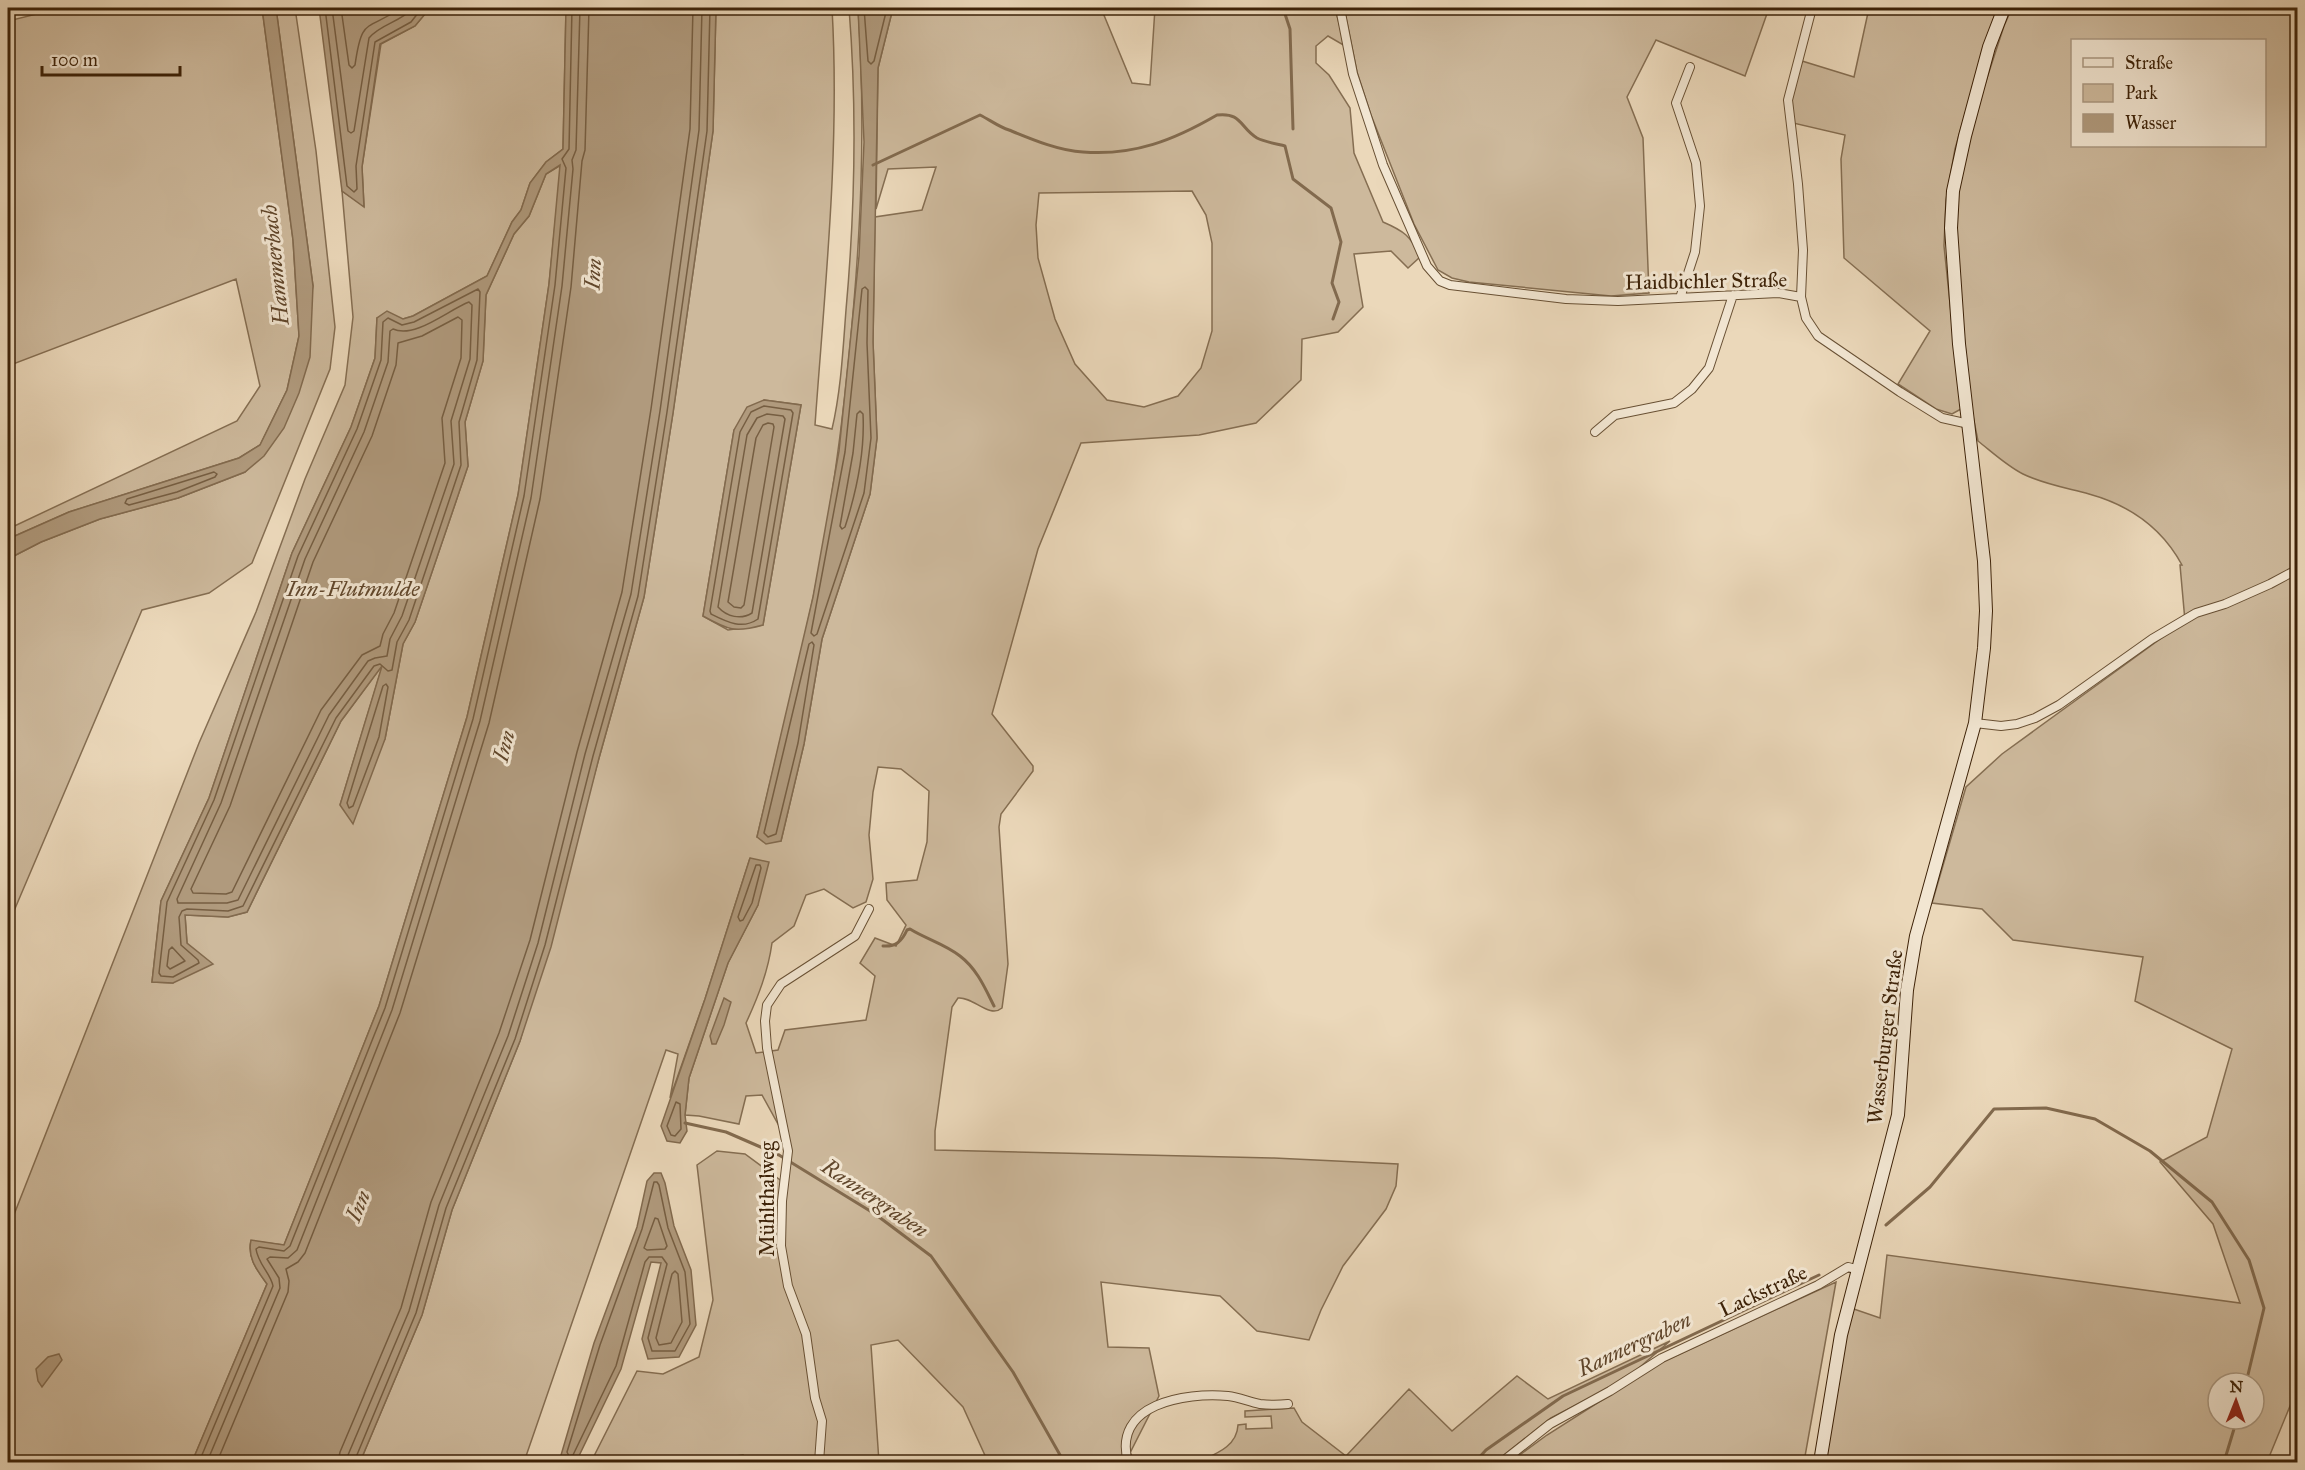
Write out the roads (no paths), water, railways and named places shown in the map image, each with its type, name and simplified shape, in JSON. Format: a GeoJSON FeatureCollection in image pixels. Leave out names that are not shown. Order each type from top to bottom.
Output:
{"type":"FeatureCollection","features":[{"type":"Feature","properties":{"kind":"main road","name":"Wasserburger Straße"},"geometry":{"type":"LineString","coordinates":[[1820,1462],[1841,1335],[1898,1115],[1907,990],[1916,936],[1975,723],[1984,648],[1986,611],[1984,561],[1959,344],[1951,248],[1953,191],[1986,58],[2004,8]]}},
{"type":"Feature","properties":{"kind":"street","name":"Haidbichler Straße"},"geometry":{"type":"LineString","coordinates":[[1340,8],[1353,74],[1383,165],[1427,266],[1440,280],[1450,285],[1566,299],[1618,301],[1778,293],[1801,297],[1806,318],[1818,336],[1942,418],[1969,424]]}},
{"type":"Feature","properties":{"kind":"street"},"geometry":{"type":"LineString","coordinates":[[1801,297],[1803,249],[1788,100],[1812,8]]}},
{"type":"Feature","properties":{"kind":"street"},"geometry":{"type":"LineString","coordinates":[[1680,298],[1695,252],[1700,206],[1696,163],[1676,103],[1690,68]]}},
{"type":"Feature","properties":{"kind":"street"},"geometry":{"type":"LineString","coordinates":[[1595,432],[1615,415],[1674,403],[1692,389],[1708,368],[1733,295]]}},
{"type":"Feature","properties":{"kind":"street"},"geometry":{"type":"LineString","coordinates":[[1975,723],[2001,726],[2035,718],[2059,705],[2152,639],[2196,612],[2225,604],[2298,569]]}},
{"type":"Feature","properties":{"kind":"street","name":"Mühlthalweg"},"geometry":{"type":"LineString","coordinates":[[819,1462],[822,1421],[806,1334],[788,1286],[781,1246],[782,1201],[788,1151],[767,1048],[765,1021],[767,1005],[773,994],[790,977],[855,936],[869,909]]}},
{"type":"Feature","properties":{"kind":"street","name":"Lackstraße"},"geometry":{"type":"LineString","coordinates":[[1502,1462],[1550,1424],[1610,1391],[1662,1358],[1818,1285],[1848,1268],[1857,1269]]}},
{"type":"Feature","properties":{"kind":"street"},"geometry":{"type":"LineString","coordinates":[[1128,1462],[1124,1447],[1129,1428],[1146,1411],[1166,1401],[1202,1396],[1229,1396],[1259,1404],[1288,1404]]}},
{"type":"Feature","properties":{"kind":"water"},"geometry":{"type":"Polygon","coordinates":[[[262,8],[276,8],[313,286],[310,357],[299,393],[284,428],[264,456],[245,472],[178,498],[100,519],[41,542],[8,559],[8,539],[69,512],[239,458],[260,445],[287,390],[299,336],[293,240],[262,8]]]}},
{"type":"Feature","properties":{"kind":"water"},"geometry":{"type":"Polygon","coordinates":[[[319,8],[430,8],[415,26],[380,44],[362,167],[364,207],[342,191],[319,8]]]}},
{"type":"Feature","properties":{"kind":"water"},"geometry":{"type":"Polygon","coordinates":[[[566,8],[716,8],[713,131],[644,597],[599,758],[551,947],[520,1041],[452,1210],[422,1315],[360,1462],[192,1462],[267,1284],[256,1269],[252,1258],[251,1240],[284,1245],[379,1006],[467,717],[518,495],[549,284],[560,165],[546,174],[529,216],[514,234],[486,295],[483,361],[465,422],[468,466],[415,622],[403,644],[385,739],[353,824],[340,805],[382,666],[341,721],[247,912],[228,917],[185,915],[187,943],[213,964],[173,983],[152,982],[161,901],[209,798],[292,553],[351,427],[375,358],[377,318],[387,311],[403,319],[413,316],[487,276],[512,222],[521,210],[530,183],[546,162],[563,149],[566,8]]]}},
{"type":"Feature","properties":{"kind":"water"},"geometry":{"type":"Polygon","coordinates":[[[858,8],[893,8],[878,68],[873,342],[877,438],[870,494],[822,639],[804,744],[781,841],[766,844],[757,837],[813,597],[839,451],[859,256],[864,142],[858,8]]]}},
{"type":"Feature","properties":{"kind":"water"},"geometry":{"type":"Polygon","coordinates":[[[764,400],[801,405],[763,625],[732,629],[703,616],[734,430],[747,407],[764,400]]]}},
{"type":"Feature","properties":{"kind":"water"},"geometry":{"type":"Polygon","coordinates":[[[750,858],[769,862],[758,905],[728,963],[689,1078],[685,1115],[687,1131],[680,1143],[667,1141],[661,1126],[750,858]]]}},
{"type":"Feature","properties":{"kind":"water"},"geometry":{"type":"Polygon","coordinates":[[[724,998],[731,1002],[716,1044],[712,1044],[710,1036],[724,998]]]}},
{"type":"Feature","properties":{"kind":"water"},"geometry":{"type":"Polygon","coordinates":[[[654,1173],[661,1173],[665,1183],[674,1226],[691,1270],[696,1325],[679,1357],[648,1359],[642,1339],[661,1263],[651,1262],[621,1369],[576,1462],[559,1462],[594,1343],[637,1227],[647,1181],[654,1173]]]}},
{"type":"Feature","properties":{"kind":"water"},"geometry":{"type":"Polygon","coordinates":[[[59,1354],[62,1360],[42,1387],[38,1381],[36,1369],[48,1357],[59,1354]]]}},
{"type":"Feature","properties":{"kind":"waterway"},"geometry":{"type":"LineString","coordinates":[[1283,8],[1290,29],[1293,129]]}},
{"type":"Feature","properties":{"kind":"waterway"},"geometry":{"type":"LineString","coordinates":[[873,165],[980,115],[1005,129],[1055,147],[1102,153],[1136,149],[1169,139],[1217,115],[1231,116],[1257,138],[1285,146],[1293,179],[1331,208],[1341,242],[1332,283],[1339,302],[1333,319]]}},
{"type":"Feature","properties":{"kind":"waterway"},"geometry":{"type":"LineString","coordinates":[[883,946],[898,942],[910,929],[948,948],[971,967],[994,1006]]}},
{"type":"Feature","properties":{"kind":"waterway"},"geometry":{"type":"LineString","coordinates":[[1886,1225],[1930,1187],[1994,1109],[2046,1108],[2095,1119],[2150,1151],[2212,1202],[2249,1260],[2264,1308],[2249,1371]]}},
{"type":"Feature","properties":{"kind":"waterway","name":"Rannergraben"},"geometry":{"type":"LineString","coordinates":[[685,1123],[726,1132],[779,1155],[875,1214],[931,1256],[1013,1372],[1064,1462]]}},
{"type":"Feature","properties":{"kind":"waterway","name":"Rannergraben"},"geometry":{"type":"LineString","coordinates":[[1475,1462],[1486,1450],[1563,1396],[1819,1275]]}},
{"type":"Feature","properties":{"kind":"waterway"},"geometry":{"type":"LineString","coordinates":[[2224,1462],[2233,1431]]}},
{"type":"Feature","properties":{"kind":"water label","name":"Hammerbach"},"geometry":{"type":"Point","coordinates":[275,265]}},
{"type":"Feature","properties":{"kind":"water label","name":"Inn"},"geometry":{"type":"Point","coordinates":[593,274]}},
{"type":"Feature","properties":{"kind":"water label","name":"Inn-Flutmulde"},"geometry":{"type":"Point","coordinates":[353,588]}},
{"type":"Feature","properties":{"kind":"water label","name":"Inn"},"geometry":{"type":"Point","coordinates":[504,746]}},
{"type":"Feature","properties":{"kind":"water label","name":"Inn"},"geometry":{"type":"Point","coordinates":[358,1206]}}]}
